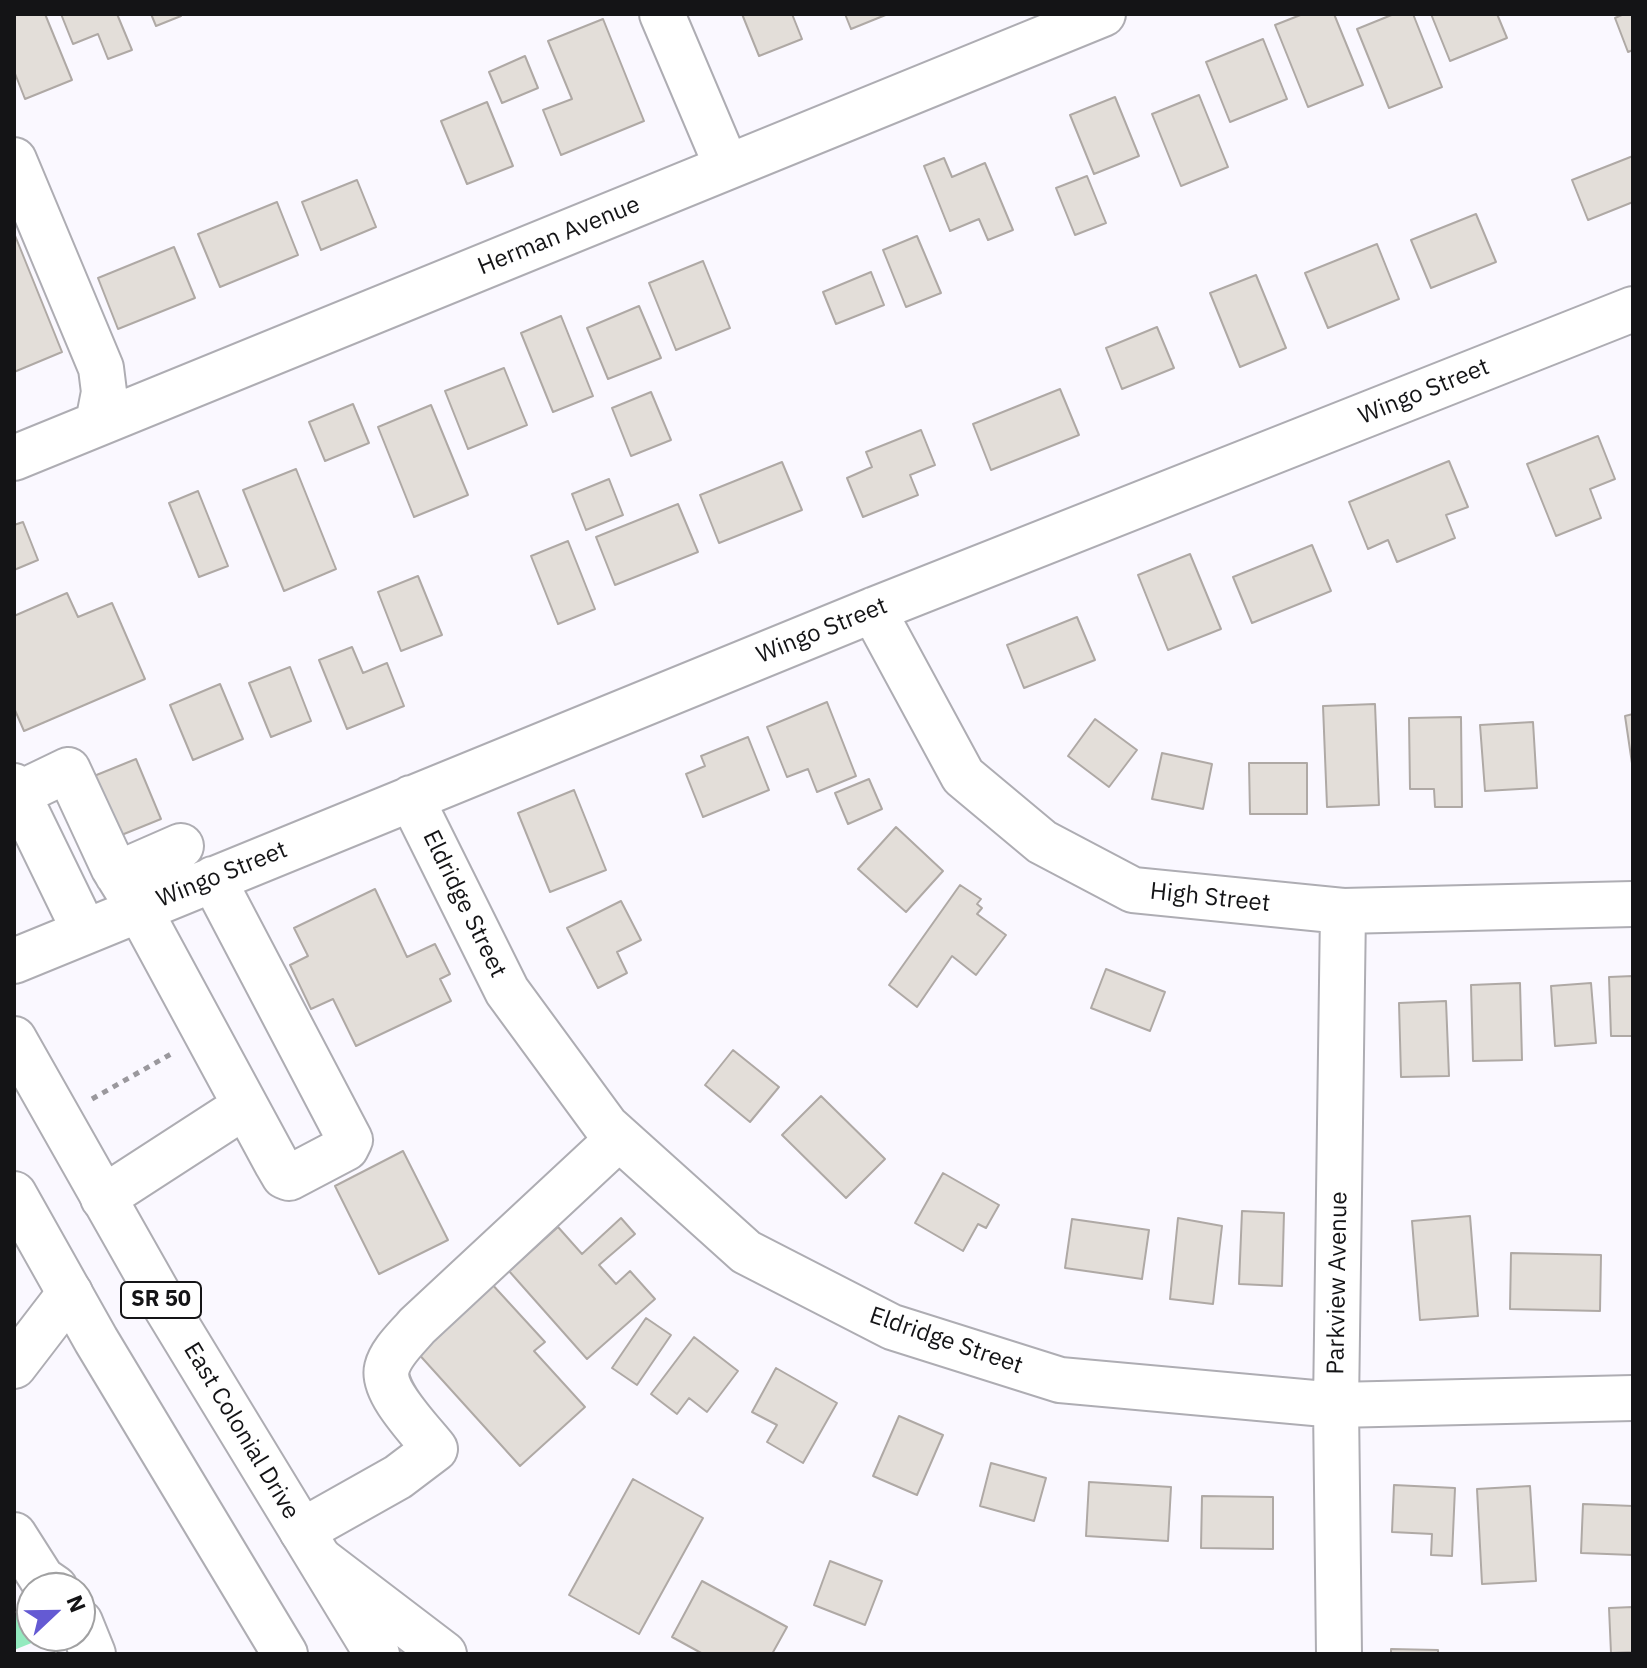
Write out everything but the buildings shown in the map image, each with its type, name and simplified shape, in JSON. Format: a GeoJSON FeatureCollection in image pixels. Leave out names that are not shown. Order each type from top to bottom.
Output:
{"type":"FeatureCollection","features":[{"type":"Feature","properties":{"kind":"main road"},"geometry":{"type":"LineString","coordinates":[[662,14],[727,167]]}},
{"type":"Feature","properties":{"kind":"main road","name":"Herman Avenue"},"geometry":{"type":"LineString","coordinates":[[14,458],[1103,14]]}},
{"type":"Feature","properties":{"kind":"main road"},"geometry":{"type":"LineString","coordinates":[[14,160],[101,368],[104,392],[98,423]]}},
{"type":"Feature","properties":{"kind":"main road","name":"Wingo Street"},"geometry":{"type":"LineString","coordinates":[[14,961],[85,932],[128,892],[213,879],[873,610],[1633,309]]}},
{"type":"Feature","properties":{"kind":"main road","name":"High Street"},"geometry":{"type":"LineString","coordinates":[[873,610],[963,776],[1042,842],[1133,890],[1343,911],[1633,904]]}},
{"type":"Feature","properties":{"kind":"main road"},"geometry":{"type":"LineString","coordinates":[[85,932],[15,792],[68,770],[128,892],[284,1176],[289,1178],[346,1148],[350,1140],[213,879]]}},
{"type":"Feature","properties":{"kind":"main road","name":"Eldridge Street"},"geometry":{"type":"LineString","coordinates":[[411,798],[507,991],[606,1126],[746,1252],[892,1327],[1060,1380],[1336,1405],[1633,1398]]}},
{"type":"Feature","properties":{"kind":"main road"},"geometry":{"type":"LineString","coordinates":[[128,892],[181,846]]}},
{"type":"Feature","properties":{"kind":"main road","name":"Parkview Avenue"},"geometry":{"type":"LineString","coordinates":[[1339,1654],[1336,1405],[1343,911]]}},
{"type":"Feature","properties":{"kind":"main road","name":"East Colonial Drive"},"geometry":{"type":"LineString","coordinates":[[14,1039],[103,1198],[377,1654]]}},
{"type":"Feature","properties":{"kind":"main road"},"geometry":{"type":"LineString","coordinates":[[103,1198],[245,1106]]}},
{"type":"Feature","properties":{"kind":"main road"},"geometry":{"type":"LineString","coordinates":[[444,1654],[309,1544],[435,1449],[391,1393],[386,1381],[393,1354],[417,1326],[619,1138]]}},
{"type":"Feature","properties":{"kind":"main road","name":"SR 50"},"geometry":{"type":"LineString","coordinates":[[14,1194],[285,1654]]}},
{"type":"Feature","properties":{"kind":"main road"},"geometry":{"type":"LineString","coordinates":[[14,1366],[70,1293]]}},
{"type":"Feature","properties":{"kind":"main road"},"geometry":{"type":"LineString","coordinates":[[14,1535],[31,1572]]}},
{"type":"Feature","properties":{"kind":"path"},"geometry":{"type":"LineString","coordinates":[[88,1101],[171,1054]]}},
{"type":"Feature","properties":{"kind":"green space"},"geometry":{"type":"Polygon","coordinates":[[[16,1614],[14,1650],[14,1615],[16,1614]]]}}]}
